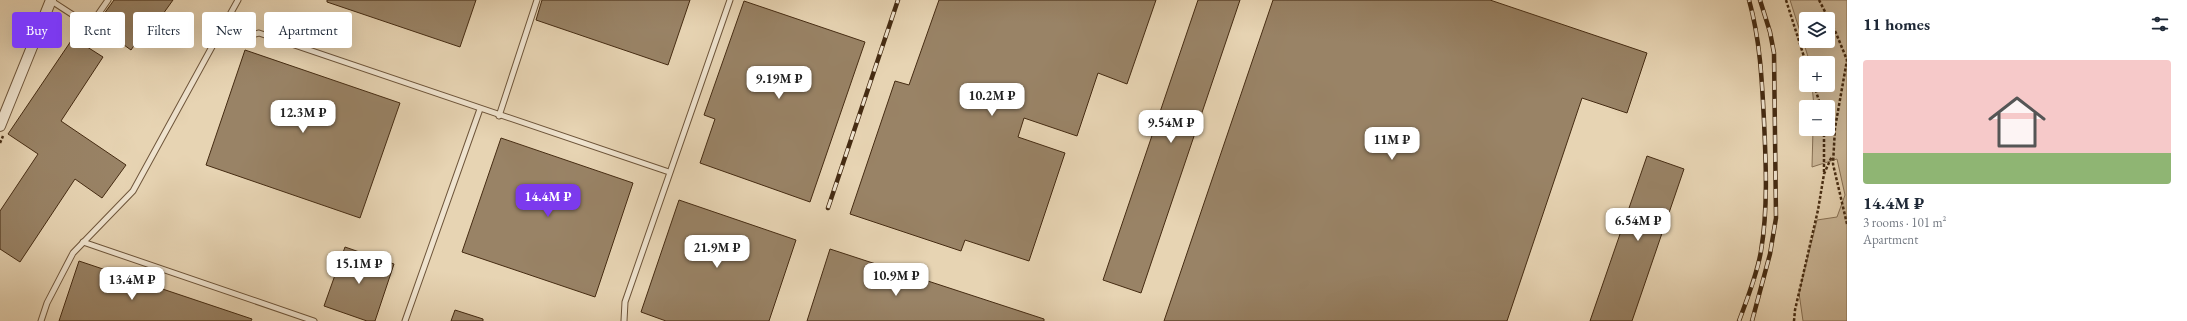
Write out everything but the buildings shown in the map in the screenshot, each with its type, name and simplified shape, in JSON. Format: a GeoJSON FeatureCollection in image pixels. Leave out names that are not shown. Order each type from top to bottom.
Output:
{"type":"FeatureCollection","features":[{"type":"Feature","properties":{"kind":"street"},"geometry":{"type":"LineString","coordinates":[[0,126],[50,0]]}},
{"type":"Feature","properties":{"kind":"lane"},"geometry":{"type":"LineString","coordinates":[[50,0],[90,26],[108,0]]}},
{"type":"Feature","properties":{"kind":"lane"},"geometry":{"type":"LineString","coordinates":[[231,12],[238,0]]}},
{"type":"Feature","properties":{"kind":"lane"},"geometry":{"type":"LineString","coordinates":[[499,116],[537,0]]}},
{"type":"Feature","properties":{"kind":"lane"},"geometry":{"type":"LineString","coordinates":[[624,321],[625,302],[730,0]]}},
{"type":"Feature","properties":{"kind":"lane"},"geometry":{"type":"LineString","coordinates":[[256,34],[669,172]]}},
{"type":"Feature","properties":{"kind":"lane"},"geometry":{"type":"LineString","coordinates":[[40,321],[47,303],[73,253],[133,191],[211,48]]}},
{"type":"Feature","properties":{"kind":"lane"},"geometry":{"type":"LineString","coordinates":[[405,321],[480,109]]}},
{"type":"Feature","properties":{"kind":"lane"},"geometry":{"type":"LineString","coordinates":[[83,242],[314,321]]}},
{"type":"Feature","properties":{"kind":"path"},"geometry":{"type":"LineString","coordinates":[[1786,0],[1804,56]]}},
{"type":"Feature","properties":{"kind":"path"},"geometry":{"type":"LineString","coordinates":[[1819,0],[1836,33],[1847,60],[1835,128],[1833,164],[1847,224]]}},
{"type":"Feature","properties":{"kind":"path"},"geometry":{"type":"LineString","coordinates":[[1794,321],[1795,310],[1818,210],[1824,174],[1824,136]]}},
{"type":"Feature","properties":{"kind":"path"},"geometry":{"type":"LineString","coordinates":[[1824,174],[1834,154]]}},
{"type":"Feature","properties":{"kind":"shaded area"},"geometry":{"type":"Polygon","coordinates":[[[1790,0],[1847,0],[1847,321],[1803,321],[1799,293],[1817,220],[1837,217],[1845,195],[1837,159],[1812,167],[1813,136],[1835,136],[1835,100],[1813,100],[1813,92],[1835,92],[1835,56],[1808,56],[1805,48],[1835,48],[1835,12],[1799,12],[1799,28],[1790,0]]]}},
{"type":"Feature","properties":{"kind":"railway"},"geometry":{"type":"LineString","coordinates":[[828,208],[898,0]]}},
{"type":"Feature","properties":{"kind":"railway"},"geometry":{"type":"LineString","coordinates":[[1739,321],[1757,269],[1761,251],[1766,203],[1761,75],[1756,30],[1749,0]]}},
{"type":"Feature","properties":{"kind":"railway"},"geometry":{"type":"LineString","coordinates":[[1752,321],[1770,254],[1776,218],[1774,53],[1770,32],[1760,0]]}}]}
